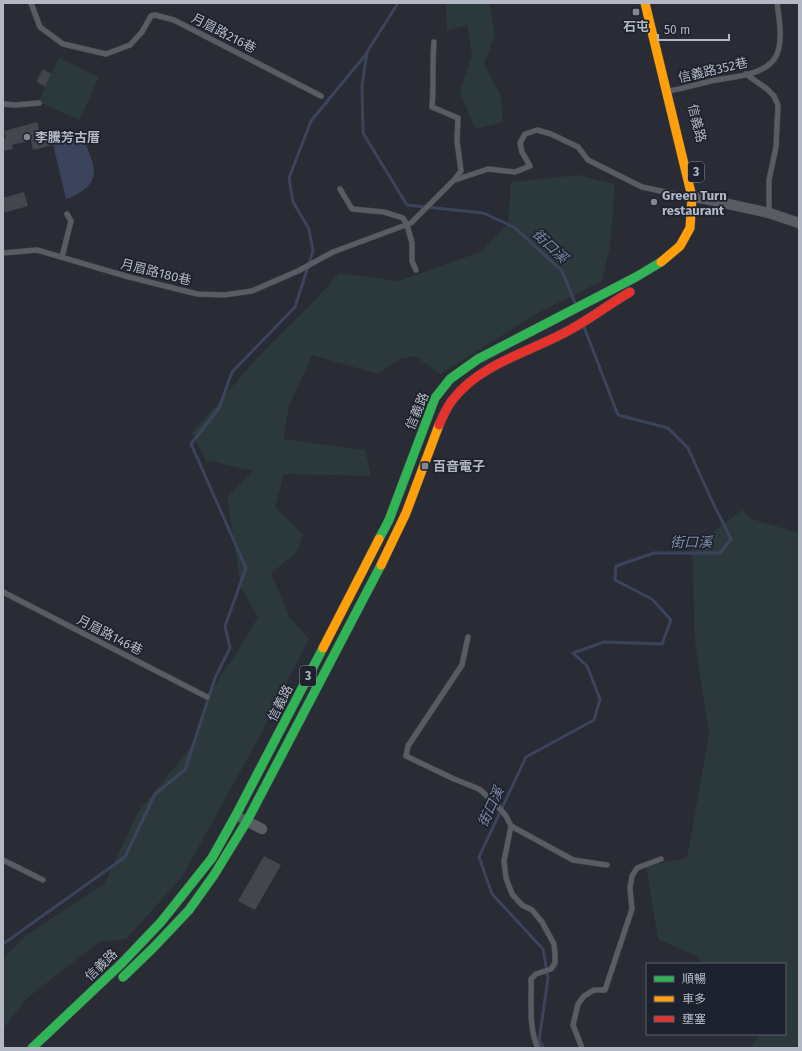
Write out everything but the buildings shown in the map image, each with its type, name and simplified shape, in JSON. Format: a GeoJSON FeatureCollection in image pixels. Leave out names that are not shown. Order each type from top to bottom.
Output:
{"type":"FeatureCollection","features":[{"type":"Feature","properties":{"kind":"main road","name":"信義路"},"geometry":{"type":"LineString","coordinates":[[645,3],[671,91],[681,111]]}},
{"type":"Feature","properties":{"kind":"main road","name":"信義路"},"geometry":{"type":"LineString","coordinates":[[654,3],[671,91],[700,212]]}},
{"type":"Feature","properties":{"kind":"main road","name":"信義路"},"geometry":{"type":"LineString","coordinates":[[32,1048],[121,964],[161,922],[212,858],[236,815],[389,520],[435,398],[450,379],[478,359],[608,292],[663,261],[680,246],[690,228],[699,186]]}},
{"type":"Feature","properties":{"kind":"main road","name":"信義路"},"geometry":{"type":"LineString","coordinates":[[114,985],[153,948],[189,910],[214,875],[247,822],[406,515],[440,422],[453,399],[462,389],[486,372],[574,328],[612,302],[637,288]]}},
{"type":"Feature","properties":{"kind":"main road"},"geometry":{"type":"LineString","coordinates":[[396,503],[406,515]]}},
{"type":"Feature","properties":{"kind":"street"},"geometry":{"type":"LineString","coordinates":[[696,198],[769,213],[799,223]]}},
{"type":"Feature","properties":{"kind":"street"},"geometry":{"type":"LineString","coordinates":[[236,815],[262,829]]}},
{"type":"Feature","properties":{"kind":"lane","name":"月眉路216巷"},"geometry":{"type":"LineString","coordinates":[[31,3],[40,26],[63,44],[106,54],[130,45],[142,32],[151,16],[156,15],[174,20],[321,96]]}},
{"type":"Feature","properties":{"kind":"lane","name":"信義路352巷"},"geometry":{"type":"LineString","coordinates":[[671,91],[746,74],[766,67],[775,57],[779,46],[780,27],[777,3]]}},
{"type":"Feature","properties":{"kind":"lane"},"geometry":{"type":"LineString","coordinates":[[407,225],[411,223],[454,180],[461,171],[457,140],[458,118],[432,107],[434,82],[432,62],[434,42]]}},
{"type":"Feature","properties":{"kind":"lane"},"geometry":{"type":"LineString","coordinates":[[746,74],[767,89],[774,96],[778,106],[776,147],[769,180],[769,213]]}},
{"type":"Feature","properties":{"kind":"lane"},"geometry":{"type":"LineString","coordinates":[[3,104],[16,105],[39,103]]}},
{"type":"Feature","properties":{"kind":"lane"},"geometry":{"type":"LineString","coordinates":[[454,180],[488,169],[515,172],[530,166],[522,152],[520,143],[525,134],[537,130],[551,134],[578,147],[588,160],[642,187],[696,198]]}},
{"type":"Feature","properties":{"kind":"lane"},"geometry":{"type":"LineString","coordinates":[[340,189],[352,209],[384,212],[403,218],[407,225],[412,243],[412,261],[416,270]]}},
{"type":"Feature","properties":{"kind":"lane"},"geometry":{"type":"LineString","coordinates":[[62,257],[71,221],[67,214]]}},
{"type":"Feature","properties":{"kind":"lane","name":"月眉路180巷"},"geometry":{"type":"LineString","coordinates":[[3,253],[37,250],[129,277],[197,294],[224,294],[252,291],[301,270],[332,252],[407,225]]}},
{"type":"Feature","properties":{"kind":"lane","name":"月眉路146巷"},"geometry":{"type":"LineString","coordinates":[[3,592],[207,697]]}},
{"type":"Feature","properties":{"kind":"lane"},"geometry":{"type":"LineString","coordinates":[[468,637],[462,665],[408,746],[406,756],[479,788],[506,816],[511,826],[573,860],[607,865]]}},
{"type":"Feature","properties":{"kind":"lane"},"geometry":{"type":"LineString","coordinates":[[511,826],[504,861],[506,878],[512,894],[522,905],[532,910],[542,922],[554,944],[555,964],[551,969],[536,974],[531,979],[532,1027],[538,1048]]}},
{"type":"Feature","properties":{"kind":"lane"},"geometry":{"type":"LineString","coordinates":[[582,1048],[573,1025],[578,1004],[584,996],[594,990],[604,990],[632,909],[630,888],[632,876],[637,868],[661,859]]}},
{"type":"Feature","properties":{"kind":"lane"},"geometry":{"type":"LineString","coordinates":[[3,860],[43,880]]}},
{"type":"Feature","properties":{"kind":"shaded area"},"geometry":{"type":"Polygon","coordinates":[[[446,3],[489,3],[495,35],[484,64],[501,96],[503,122],[475,129],[460,92],[472,55],[467,25],[447,31],[446,3]]]}},
{"type":"Feature","properties":{"kind":"shaded area"},"geometry":{"type":"Polygon","coordinates":[[[59,58],[99,77],[79,120],[39,102],[45,87],[36,82],[42,68],[52,73],[59,58]]]}},
{"type":"Feature","properties":{"kind":"shaded area"},"geometry":{"type":"Polygon","coordinates":[[[578,175],[615,184],[610,246],[602,281],[536,314],[440,374],[415,356],[400,359],[378,374],[312,355],[289,406],[283,439],[365,450],[371,476],[284,474],[275,507],[303,535],[297,552],[271,573],[290,618],[309,639],[257,741],[182,877],[126,939],[99,942],[26,999],[3,1029],[3,959],[27,935],[104,884],[138,812],[196,741],[207,697],[241,646],[258,617],[241,587],[227,498],[253,471],[206,460],[192,433],[258,357],[318,297],[339,273],[399,281],[482,251],[508,223],[511,182],[578,175]]]}},
{"type":"Feature","properties":{"kind":"shaded area"},"geometry":{"type":"Polygon","coordinates":[[[742,510],[751,519],[799,533],[799,1048],[750,1048],[759,1035],[786,1035],[786,963],[702,963],[696,956],[658,939],[646,866],[687,858],[709,734],[695,641],[692,548],[742,510]]]}},
{"type":"Feature","properties":{"kind":"water"},"geometry":{"type":"Polygon","coordinates":[[[63,130],[81,133],[91,157],[94,172],[91,182],[84,190],[66,199],[53,144],[63,130]]]}},
{"type":"Feature","properties":{"kind":"waterway","name":"街口溪"},"geometry":{"type":"LineString","coordinates":[[398,3],[367,52],[362,86],[363,133],[407,205],[483,213],[514,227],[562,271],[575,303]]}},
{"type":"Feature","properties":{"kind":"waterway"},"geometry":{"type":"LineString","coordinates":[[3,944],[125,857],[155,794],[185,770],[215,678],[230,648],[225,626],[246,568],[191,444],[219,408],[232,372],[295,307],[313,251],[309,229],[293,202],[289,178],[311,121],[367,53]]}},
{"type":"Feature","properties":{"kind":"waterway","name":"街口溪"},"geometry":{"type":"LineString","coordinates":[[544,1048],[539,1041],[548,978],[543,949],[492,894],[479,857],[526,757],[594,720],[600,699],[587,666],[573,653],[604,642],[662,644],[671,620],[652,599],[615,580],[616,566],[654,553],[720,553],[731,539],[688,448],[668,428],[618,415],[584,327]]}},
{"type":"Feature","properties":{"kind":"traffic: fast"},"geometry":{"type":"LineString","coordinates":[[379,539],[389,520],[435,398],[450,379],[478,359],[636,277],[661,262]]}},
{"type":"Feature","properties":{"kind":"traffic: fast"},"geometry":{"type":"LineString","coordinates":[[123,977],[189,910],[214,875],[247,821],[381,565]]}},
{"type":"Feature","properties":{"kind":"traffic: fast"},"geometry":{"type":"LineString","coordinates":[[32,1048],[121,964],[161,922],[212,858],[323,648]]}},
{"type":"Feature","properties":{"kind":"traffic: slow"},"geometry":{"type":"LineString","coordinates":[[645,3],[692,197],[690,228],[680,246],[661,262]]}},
{"type":"Feature","properties":{"kind":"traffic: slow"},"geometry":{"type":"LineString","coordinates":[[381,565],[406,513],[439,425]]}},
{"type":"Feature","properties":{"kind":"traffic: slow"},"geometry":{"type":"LineString","coordinates":[[323,648],[379,539]]}},
{"type":"Feature","properties":{"kind":"traffic: jam"},"geometry":{"type":"LineString","coordinates":[[439,425],[445,411],[452,401],[464,387],[476,377],[503,361],[569,330],[630,292]]}},
{"type":"Feature","properties":{"kind":"place","name":"石屯"},"geometry":{"type":"Point","coordinates":[636,12]}},
{"type":"Feature","properties":{"kind":"place","name":"李騰芳古厝"},"geometry":{"type":"Point","coordinates":[27,137]}},
{"type":"Feature","properties":{"kind":"place","name":"Green Turn restaurant"},"geometry":{"type":"Point","coordinates":[654,202]}},
{"type":"Feature","properties":{"kind":"place","name":"百音電子"},"geometry":{"type":"Point","coordinates":[425,466]}}]}
